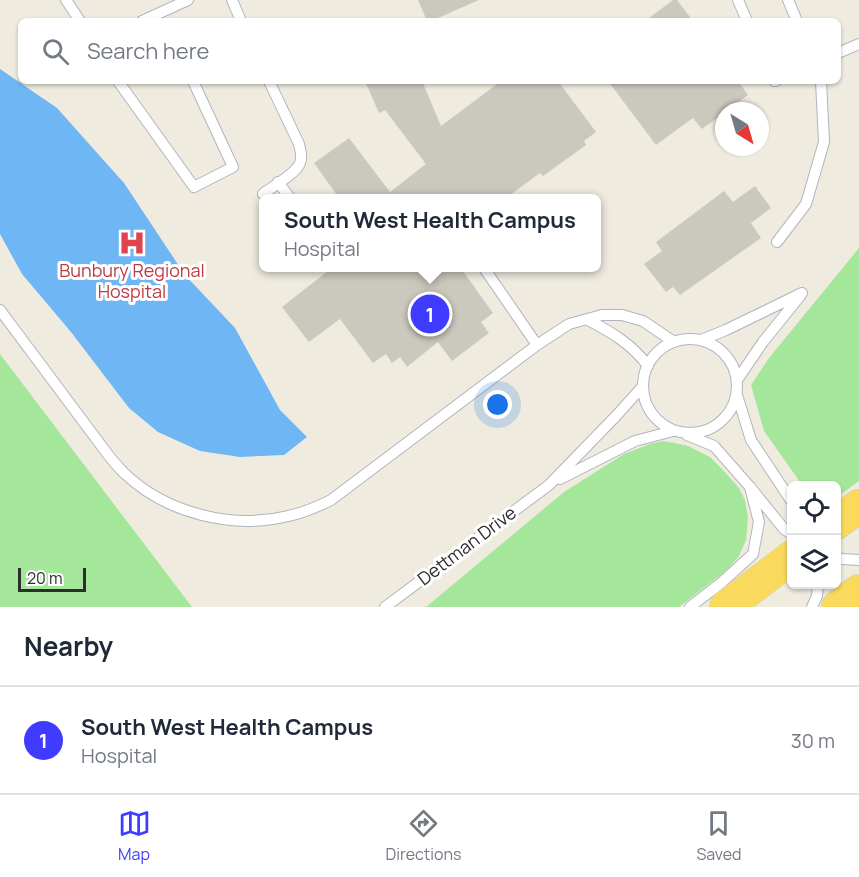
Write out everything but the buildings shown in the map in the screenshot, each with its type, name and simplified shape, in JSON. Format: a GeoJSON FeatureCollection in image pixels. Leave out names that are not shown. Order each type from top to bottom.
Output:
{"type":"FeatureCollection","features":[{"type":"Feature","properties":{"kind":"highway"},"geometry":{"type":"LineString","coordinates":[[841,520],[859,506]]}},
{"type":"Feature","properties":{"kind":"highway"},"geometry":{"type":"LineString","coordinates":[[726,607],[787,561]]}},
{"type":"Feature","properties":{"kind":"highway"},"geometry":{"type":"LineString","coordinates":[[838,607],[859,591]]}},
{"type":"Feature","properties":{"kind":"lane"},"geometry":{"type":"LineString","coordinates":[[66,0],[78,18]]}},
{"type":"Feature","properties":{"kind":"lane"},"geometry":{"type":"LineString","coordinates":[[149,18],[188,0]]}},
{"type":"Feature","properties":{"kind":"lane"},"geometry":{"type":"LineString","coordinates":[[232,0],[241,18]]}},
{"type":"Feature","properties":{"kind":"lane"},"geometry":{"type":"LineString","coordinates":[[738,0],[746,18]]}},
{"type":"Feature","properties":{"kind":"lane"},"geometry":{"type":"LineString","coordinates":[[789,0],[796,18]]}},
{"type":"Feature","properties":{"kind":"lane"},"geometry":{"type":"LineString","coordinates":[[841,52],[859,44]]}},
{"type":"Feature","properties":{"kind":"lane"},"geometry":{"type":"LineString","coordinates":[[122,84],[194,187],[233,167],[194,84]]}},
{"type":"Feature","properties":{"kind":"lane"},"geometry":{"type":"LineString","coordinates":[[263,194],[294,172],[301,162],[302,153],[270,84]]}},
{"type":"Feature","properties":{"kind":"lane"},"geometry":{"type":"LineString","coordinates":[[777,242],[806,204],[824,142],[821,84]]}},
{"type":"Feature","properties":{"kind":"lane"},"geometry":{"type":"LineString","coordinates":[[278,182],[287,194]]}},
{"type":"Feature","properties":{"kind":"lane"},"geometry":{"type":"LineString","coordinates":[[486,272],[537,345]]}},
{"type":"Feature","properties":{"kind":"lane"},"geometry":{"type":"LineString","coordinates":[[701,340],[802,293],[763,342],[737,380]]}},
{"type":"Feature","properties":{"kind":"lane"},"geometry":{"type":"LineString","coordinates":[[0,310],[109,456],[125,474],[145,490],[167,503],[209,516],[244,521],[287,517],[331,500],[537,345],[569,324],[602,315],[622,315],[643,321],[674,342]]}},
{"type":"Feature","properties":{"kind":"lane"},"geometry":{"type":"LineString","coordinates":[[588,320],[624,341],[639,353],[648,366]]}},
{"type":"Feature","properties":{"kind":"lane"},"geometry":{"type":"LineString","coordinates":[[787,494],[751,440],[737,395],[734,368],[729,358],[721,350],[701,340],[687,339],[674,342],[658,351],[644,375],[644,400],[650,413],[660,424],[673,431],[714,446],[787,531]]}},
{"type":"Feature","properties":{"kind":"lane","name":"Dettman Drive"},"geometry":{"type":"LineString","coordinates":[[385,607],[549,485],[643,386]]}},
{"type":"Feature","properties":{"kind":"lane"},"geometry":{"type":"LineString","coordinates":[[684,434],[699,433],[724,420],[737,395]]}},
{"type":"Feature","properties":{"kind":"lane","name":"Dettman Drive"},"geometry":{"type":"LineString","coordinates":[[549,485],[635,441],[673,431]]}},
{"type":"Feature","properties":{"kind":"lane"},"geometry":{"type":"LineString","coordinates":[[690,607],[753,554],[759,522],[750,487]]}},
{"type":"Feature","properties":{"kind":"lane"},"geometry":{"type":"LineString","coordinates":[[841,558],[859,560]]}},
{"type":"Feature","properties":{"kind":"lane"},"geometry":{"type":"LineString","coordinates":[[812,607],[818,589]]}},
{"type":"Feature","properties":{"kind":"green space"},"geometry":{"type":"Polygon","coordinates":[[[859,248],[859,481],[841,494],[841,481],[799,481],[764,431],[751,385],[769,358],[859,248]]]}},
{"type":"Feature","properties":{"kind":"green space"},"geometry":{"type":"Polygon","coordinates":[[[0,354],[192,607],[0,607],[0,354]]]}},
{"type":"Feature","properties":{"kind":"green space"},"geometry":{"type":"Polygon","coordinates":[[[663,441],[688,446],[710,457],[739,488],[745,500],[748,518],[746,540],[739,556],[727,570],[679,607],[426,607],[564,492],[624,454],[663,441]]]}},
{"type":"Feature","properties":{"kind":"water"},"geometry":{"type":"Polygon","coordinates":[[[0,69],[18,81],[18,84],[22,84],[57,108],[124,183],[185,275],[235,328],[280,410],[307,437],[284,455],[240,457],[200,451],[158,432],[129,408],[71,332],[22,274],[0,234],[0,69]]]}},
{"type":"Feature","properties":{"kind":"place","name":"Bunbury Regional Hospital"},"geometry":{"type":"Point","coordinates":[132,243]}},
{"type":"Feature","properties":{"kind":"place","name":"South West Health Campus"},"geometry":{"type":"Point","coordinates":[430,314]}}]}
